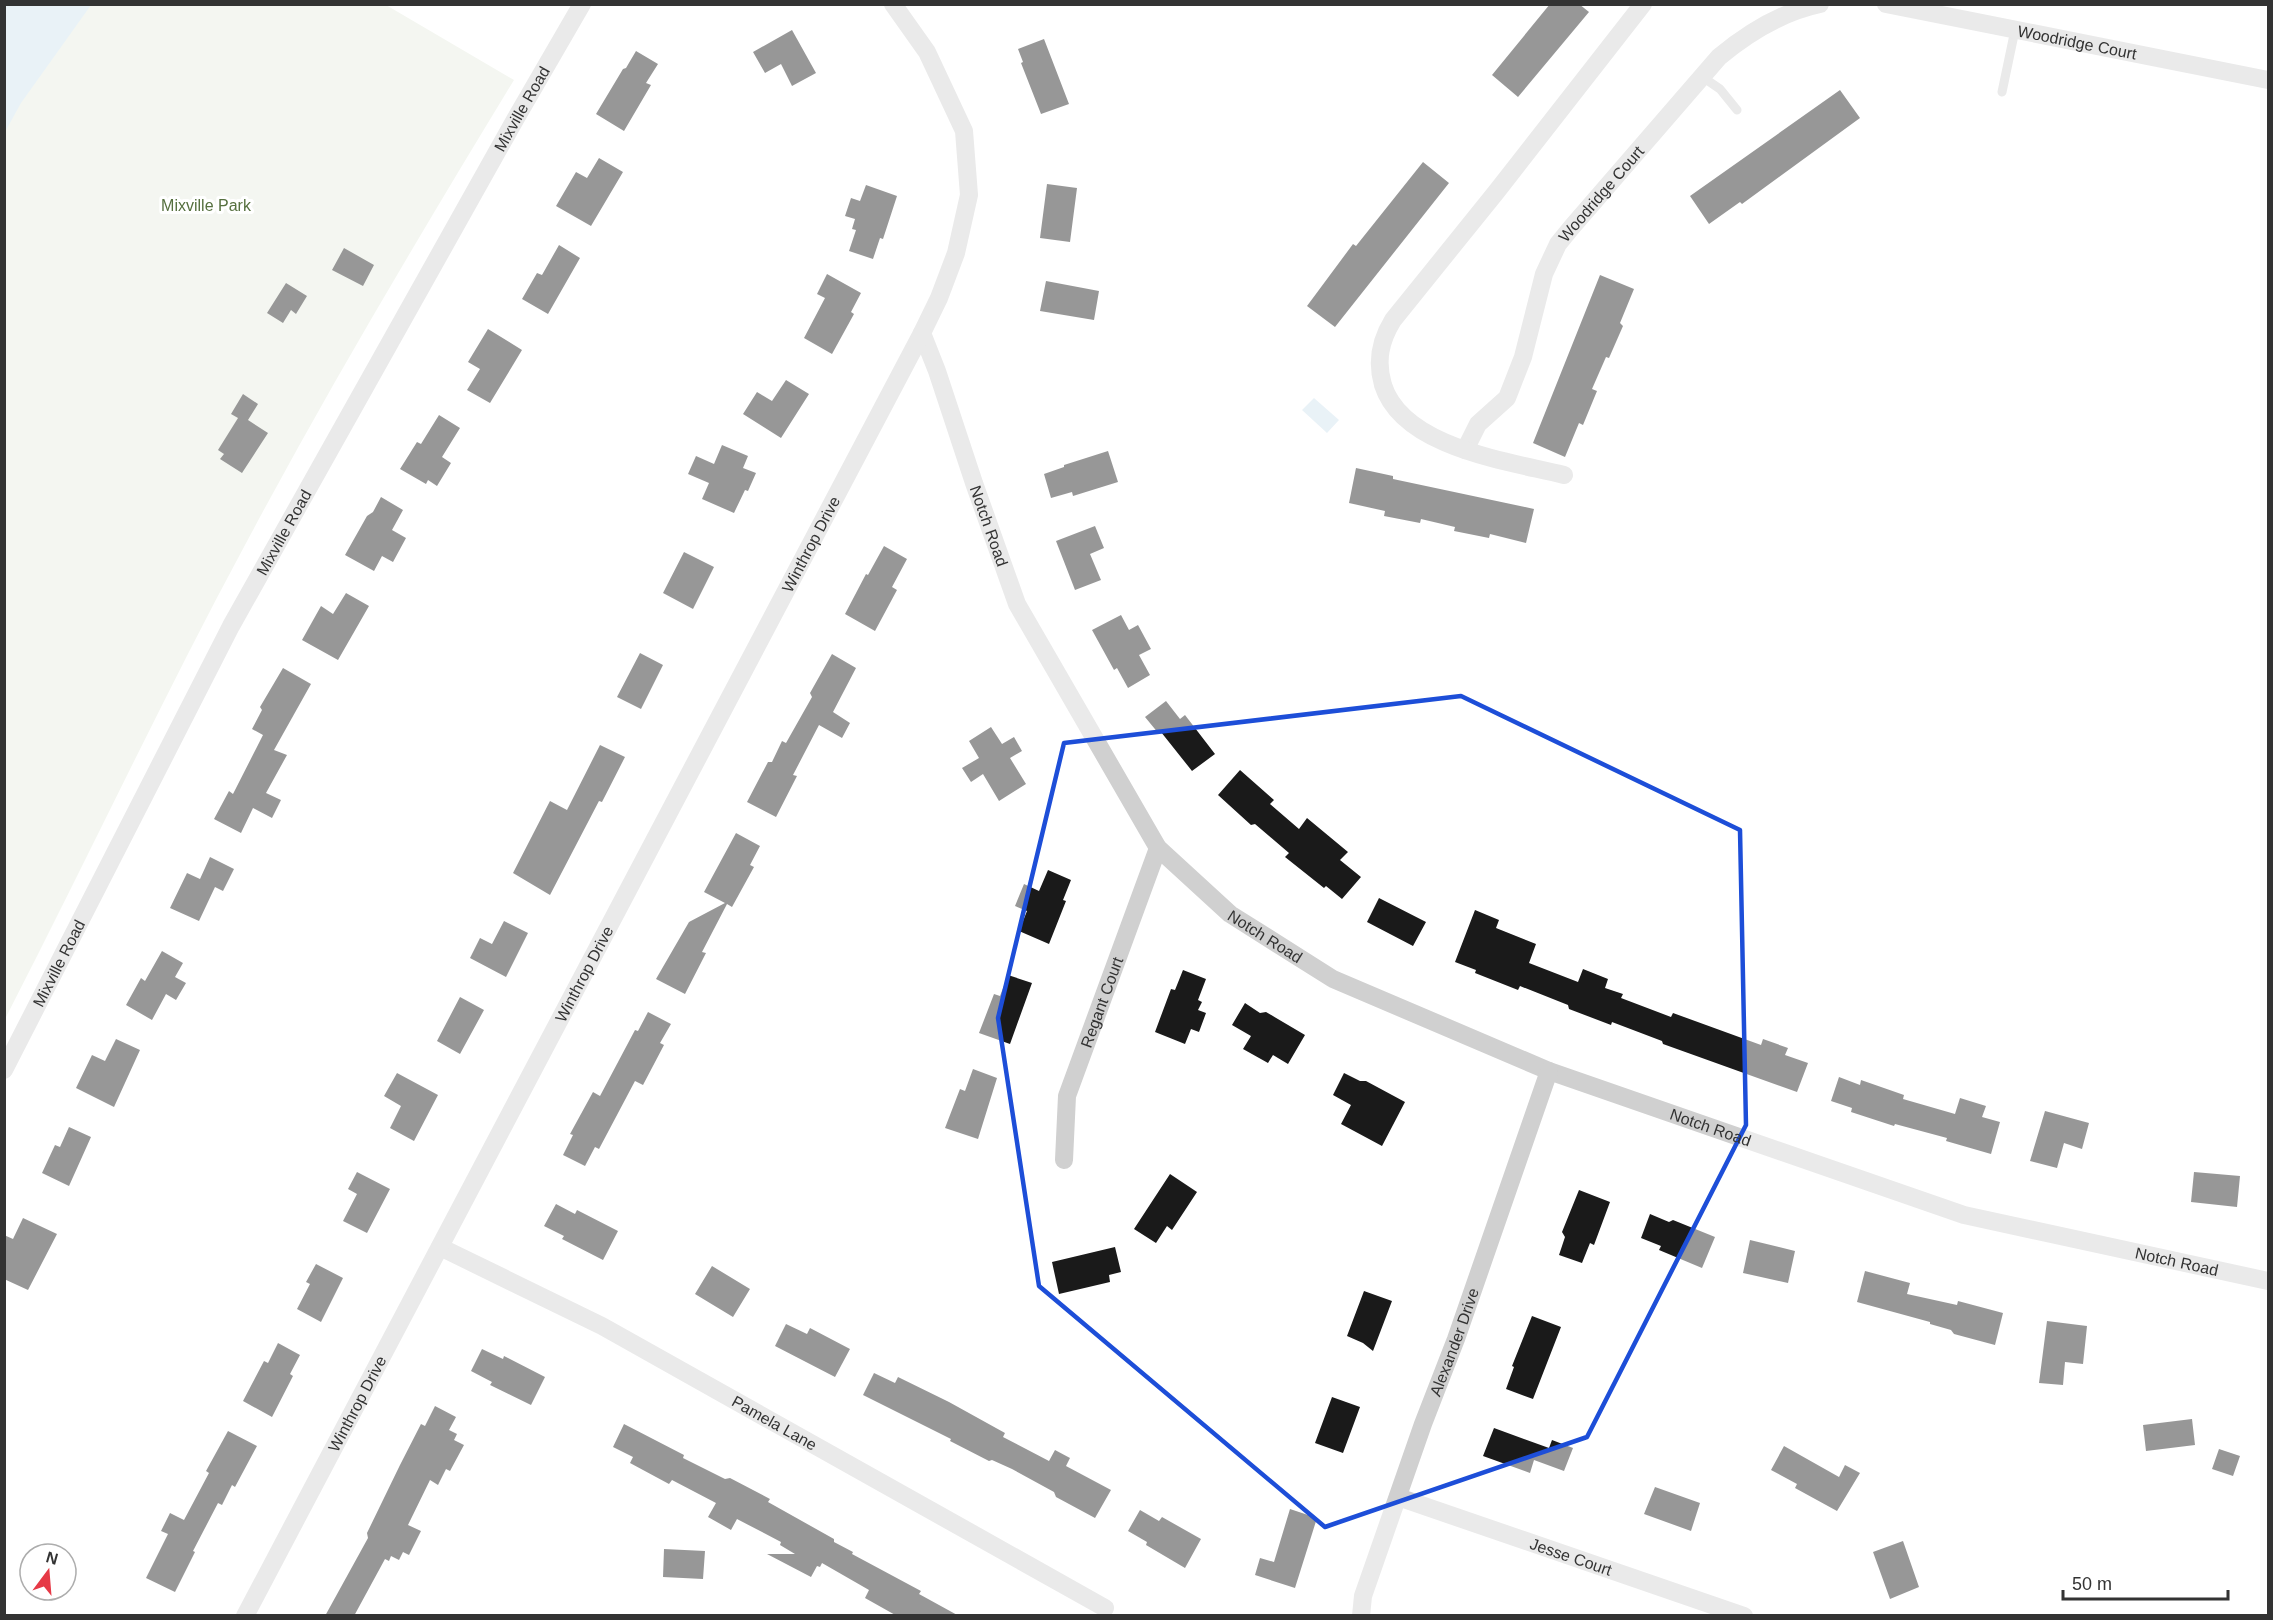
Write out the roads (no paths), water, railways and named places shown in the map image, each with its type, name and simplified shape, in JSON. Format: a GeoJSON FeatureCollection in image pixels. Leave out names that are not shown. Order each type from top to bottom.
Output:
{"type":"FeatureCollection","features":[{"type":"Feature","properties":{"kind":"street","name":"Mixville Road"},"geometry":{"type":"LineString","coordinates":[[4,1070],[231,626],[582,4]]}},
{"type":"Feature","properties":{"kind":"street"},"geometry":{"type":"LineString","coordinates":[[893,4],[927,51],[964,131],[969,195],[956,253],[939,298],[922,333]]}},
{"type":"Feature","properties":{"kind":"street"},"geometry":{"type":"LineString","coordinates":[[1564,476],[1466,450],[1431,437],[1411,425],[1386,393],[1381,377],[1380,354],[1385,333],[1393,320],[1643,4]]}},
{"type":"Feature","properties":{"kind":"street","name":"Woodridge Court"},"geometry":{"type":"LineString","coordinates":[[1466,450],[1478,424],[1507,398],[1523,357],[1544,274],[1558,244],[1719,57],[1745,36],[1783,15],[1821,4]]}},
{"type":"Feature","properties":{"kind":"street","name":"Woodridge Court"},"geometry":{"type":"LineString","coordinates":[[1886,4],[2268,80]]}},
{"type":"Feature","properties":{"kind":"street","name":"Notch Road"},"geometry":{"type":"LineString","coordinates":[[922,333],[1017,604],[1158,848],[1230,914],[1333,980],[1549,1071],[1964,1215],[2268,1281]]}},
{"type":"Feature","properties":{"kind":"street","name":"Winthrop Drive"},"geometry":{"type":"LineString","coordinates":[[245,1616],[922,333]]}},
{"type":"Feature","properties":{"kind":"street","name":"Regant Court"},"geometry":{"type":"LineString","coordinates":[[1064,1160],[1067,1096],[1158,848]]}},
{"type":"Feature","properties":{"kind":"street","name":"Alexander Drive"},"geometry":{"type":"LineString","coordinates":[[1361,1616],[1362,1596],[1456,1339],[1549,1071]]}},
{"type":"Feature","properties":{"kind":"street","name":"Pamela Lane"},"geometry":{"type":"LineString","coordinates":[[440,1247],[602,1326],[1105,1608]]}},
{"type":"Feature","properties":{"kind":"street","name":"Jesse Court"},"geometry":{"type":"LineString","coordinates":[[1398,1497],[1744,1616]]}},
{"type":"Feature","properties":{"kind":"lane"},"geometry":{"type":"LineString","coordinates":[[2002,92],[2015,30]]}},
{"type":"Feature","properties":{"kind":"lane"},"geometry":{"type":"LineString","coordinates":[[1701,76],[1720,89],[1737,110]]}},
{"type":"Feature","properties":{"kind":"water"},"geometry":{"type":"Polygon","coordinates":[[[5,4],[91,5],[21,103],[5,132],[5,4]]]}},
{"type":"Feature","properties":{"kind":"water"},"geometry":{"type":"Polygon","coordinates":[[[1314,398],[1339,420],[1327,433],[1302,410],[1314,398]]]}},
{"type":"Feature","properties":{"kind":"park label","name":"Mixville Park"},"geometry":{"type":"Point","coordinates":[206,205]}}]}
